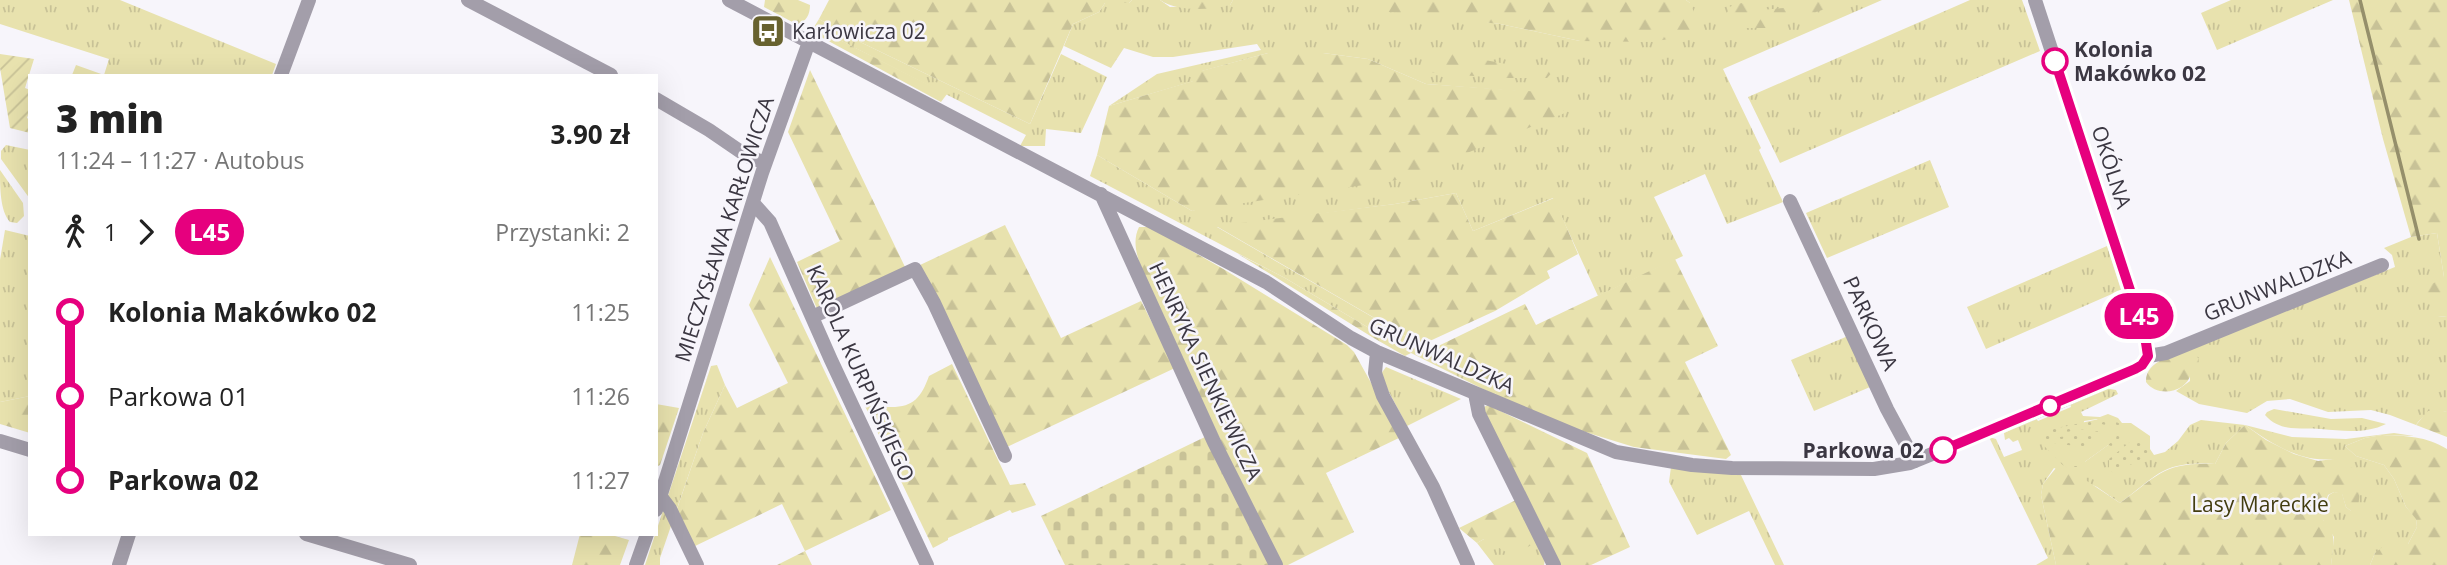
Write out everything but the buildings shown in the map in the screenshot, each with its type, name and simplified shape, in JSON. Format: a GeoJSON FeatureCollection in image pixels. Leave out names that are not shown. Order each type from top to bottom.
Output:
{"type":"FeatureCollection","features":[{"type":"Feature","properties":{"kind":"street"},"geometry":{"type":"LineString","coordinates":[[281,74],[309,0]]}},
{"type":"Feature","properties":{"kind":"street"},"geometry":{"type":"LineString","coordinates":[[468,0],[609,74]]}},
{"type":"Feature","properties":{"kind":"street","name":"GRUNWALDZKA"},"geometry":{"type":"LineString","coordinates":[[729,0],[1266,282],[1377,352],[1603,448],[1661,461],[1732,467],[1814,469],[1874,469],[1915,461],[2135,369],[2142,365],[2148,352],[2166,353],[2382,265]]}},
{"type":"Feature","properties":{"kind":"street","name":"OKÓLNA"},"geometry":{"type":"LineString","coordinates":[[2035,0],[2148,352]]}},
{"type":"Feature","properties":{"kind":"street","name":"MIECZYSŁAWA KARŁOWICZA"},"geometry":{"type":"LineString","coordinates":[[659,504],[765,163],[808,42]]}},
{"type":"Feature","properties":{"kind":"street"},"geometry":{"type":"LineString","coordinates":[[658,100],[747,156],[765,163]]}},
{"type":"Feature","properties":{"kind":"street","name":"HENRYKA SIENKIEWICZA"},"geometry":{"type":"LineString","coordinates":[[1101,194],[1214,442],[1276,565]]}},
{"type":"Feature","properties":{"kind":"street","name":"PARKOWA"},"geometry":{"type":"LineString","coordinates":[[1790,201],[1887,409],[1915,461]]}},
{"type":"Feature","properties":{"kind":"street","name":"KAROLA KURPIŃSKIEGO"},"geometry":{"type":"LineString","coordinates":[[753,203],[770,222],[926,565]]}},
{"type":"Feature","properties":{"kind":"street"},"geometry":{"type":"LineString","coordinates":[[812,317],[915,269],[934,303],[1005,456]]}},
{"type":"Feature","properties":{"kind":"street"},"geometry":{"type":"LineString","coordinates":[[1377,352],[1375,373],[1383,396],[1433,486],[1468,565]]}},
{"type":"Feature","properties":{"kind":"street"},"geometry":{"type":"LineString","coordinates":[[1475,394],[1479,414],[1554,565]]}},
{"type":"Feature","properties":{"kind":"street"},"geometry":{"type":"LineString","coordinates":[[0,441],[28,449]]}},
{"type":"Feature","properties":{"kind":"street"},"geometry":{"type":"LineString","coordinates":[[659,504],[670,509],[697,565]]}},
{"type":"Feature","properties":{"kind":"street"},"geometry":{"type":"LineString","coordinates":[[119,565],[128,536]]}},
{"type":"Feature","properties":{"kind":"street"},"geometry":{"type":"LineString","coordinates":[[313,536],[410,565]]}},
{"type":"Feature","properties":{"kind":"street"},"geometry":{"type":"LineString","coordinates":[[636,565],[647,536]]}},
{"type":"Feature","properties":{"kind":"green space"},"geometry":{"type":"Polygon","coordinates":[[[0,0],[120,0],[276,64],[272,74],[104,74],[109,59],[0,24],[0,0]]]}},
{"type":"Feature","properties":{"kind":"green space"},"geometry":{"type":"Polygon","coordinates":[[[765,0],[798,0],[810,5],[809,12],[805,20],[798,25],[764,7],[765,0]]]}},
{"type":"Feature","properties":{"kind":"green space"},"geometry":{"type":"Polygon","coordinates":[[[829,0],[1132,0],[1129,3],[1105,3],[1099,12],[1073,24],[1030,124],[856,40],[819,19],[829,0]]]}},
{"type":"Feature","properties":{"kind":"green space"},"geometry":{"type":"Polygon","coordinates":[[[1132,0],[1160,0],[1170,7],[1230,5],[1233,0],[1367,0],[1368,4],[1500,24],[1580,41],[1690,3],[1686,0],[1882,0],[1723,69],[1761,148],[1759,150],[1783,202],[1727,224],[1705,174],[1654,197],[1683,256],[1598,296],[1553,198],[1473,231],[1456,193],[1395,204],[1217,227],[1407,337],[1499,386],[1495,395],[1411,353],[1285,278],[1090,176],[1097,155],[1192,211],[1555,94],[1426,84],[1368,59],[1323,53],[1268,53],[1202,71],[1194,81],[1109,106],[1157,74],[1261,50],[1257,44],[1173,57],[1153,57],[1124,48],[1111,68],[1064,46],[1073,24],[1099,12],[1105,3],[1129,3],[1132,0]]]}},
{"type":"Feature","properties":{"kind":"green space"},"geometry":{"type":"Polygon","coordinates":[[[1160,0],[1233,0],[1230,5],[1194,9],[1176,7],[1160,0]]]}},
{"type":"Feature","properties":{"kind":"green space"},"geometry":{"type":"Polygon","coordinates":[[[1367,0],[1686,0],[1698,21],[1694,35],[1650,42],[1580,41],[1500,24],[1379,11],[1367,4],[1367,0]]]}},
{"type":"Feature","properties":{"kind":"green space"},"geometry":{"type":"Polygon","coordinates":[[[1801,0],[1853,0],[1766,28],[1738,28],[1726,17],[1729,7],[1741,3],[1762,10],[1794,7],[1801,0]]]}},
{"type":"Feature","properties":{"kind":"green space"},"geometry":{"type":"Polygon","coordinates":[[[1970,0],[2022,0],[2040,51],[1780,163],[1748,97],[1970,0]]]}},
{"type":"Feature","properties":{"kind":"green space"},"geometry":{"type":"Polygon","coordinates":[[[2231,0],[2333,0],[2217,50],[2201,13],[2231,0]]]}},
{"type":"Feature","properties":{"kind":"green space"},"geometry":{"type":"Polygon","coordinates":[[[2349,0],[2447,0],[2447,317],[2438,316],[2421,290],[2444,277],[2437,233],[2411,237],[2383,139],[2349,0]]]}},
{"type":"Feature","properties":{"kind":"green space"},"geometry":{"type":"Polygon","coordinates":[[[819,19],[856,40],[1030,124],[1061,54],[1107,77],[1081,133],[1046,129],[1045,146],[1020,146],[1026,135],[814,27],[819,19]]]}},
{"type":"Feature","properties":{"kind":"green space"},"geometry":{"type":"Polygon","coordinates":[[[814,27],[947,94],[941,102],[821,37],[814,27]]]}},
{"type":"Feature","properties":{"kind":"green space"},"geometry":{"type":"Polygon","coordinates":[[[1431,50],[1517,66],[1557,67],[1547,78],[1498,78],[1425,72],[1423,59],[1431,50]]]}},
{"type":"Feature","properties":{"kind":"green space"},"geometry":{"type":"Polygon","coordinates":[[[1268,53],[1323,53],[1368,59],[1426,84],[1555,93],[1565,113],[1403,179],[1192,211],[1097,155],[1109,106],[1193,81],[1201,71],[1268,53]]]}},
{"type":"Feature","properties":{"kind":"green space"},"geometry":{"type":"Polygon","coordinates":[[[0,54],[34,59],[25,88],[28,89],[28,132],[10,128],[0,54]]]}},
{"type":"Feature","properties":{"kind":"green space"},"geometry":{"type":"Polygon","coordinates":[[[76,65],[101,74],[72,74],[76,65]]]}},
{"type":"Feature","properties":{"kind":"green space"},"geometry":{"type":"Polygon","coordinates":[[[810,70],[906,269],[818,311],[797,262],[840,241],[788,132],[810,70]]]}},
{"type":"Feature","properties":{"kind":"green space"},"geometry":{"type":"Polygon","coordinates":[[[6,145],[28,150],[28,196],[1,159],[1,151],[6,145]]]}},
{"type":"Feature","properties":{"kind":"green space"},"geometry":{"type":"Polygon","coordinates":[[[1930,160],[1949,207],[1827,258],[1806,213],[1930,160]]]}},
{"type":"Feature","properties":{"kind":"green space"},"geometry":{"type":"Polygon","coordinates":[[[0,170],[23,203],[24,216],[17,223],[10,222],[4,212],[0,170]]]}},
{"type":"Feature","properties":{"kind":"green space"},"geometry":{"type":"Polygon","coordinates":[[[1456,193],[1473,231],[1554,198],[1578,254],[1547,271],[1550,278],[1495,311],[1421,345],[1216,226],[1395,204],[1456,193]]]}},
{"type":"Feature","properties":{"kind":"green space"},"geometry":{"type":"Polygon","coordinates":[[[1005,225],[1061,338],[1141,301],[1175,368],[1007,447],[920,265],[1005,225]]]}},
{"type":"Feature","properties":{"kind":"green space"},"geometry":{"type":"Polygon","coordinates":[[[1139,227],[1150,227],[1225,270],[1347,345],[1354,352],[1401,437],[1326,473],[1354,532],[1288,565],[1279,565],[1150,290],[1136,250],[1139,227]]]}},
{"type":"Feature","properties":{"kind":"green space"},"geometry":{"type":"Polygon","coordinates":[[[5,230],[28,236],[28,396],[0,402],[0,260],[5,230]]]}},
{"type":"Feature","properties":{"kind":"green space"},"geometry":{"type":"Polygon","coordinates":[[[2437,233],[2444,277],[2438,316],[2447,317],[2447,412],[2430,414],[2416,425],[2371,410],[2328,412],[2290,399],[2267,401],[2247,413],[2199,404],[2176,391],[2190,381],[2190,349],[2395,267],[2392,255],[2384,248],[2411,237],[2437,233]]]}},
{"type":"Feature","properties":{"kind":"green space"},"geometry":{"type":"Polygon","coordinates":[[[2107,246],[2121,290],[1986,349],[1967,307],[2107,246]]]}},
{"type":"Feature","properties":{"kind":"green space"},"geometry":{"type":"Polygon","coordinates":[[[1238,254],[1285,278],[1411,353],[1405,356],[1238,254]]]}},
{"type":"Feature","properties":{"kind":"green space"},"geometry":{"type":"Polygon","coordinates":[[[770,257],[891,510],[805,551],[782,504],[693,547],[676,512],[703,433],[725,385],[737,408],[788,383],[749,305],[770,257]]]}},
{"type":"Feature","properties":{"kind":"green space"},"geometry":{"type":"Polygon","coordinates":[[[1675,259],[1718,346],[1685,362],[1731,455],[1726,459],[1634,447],[1569,427],[1495,395],[1498,386],[1430,350],[1525,304],[1536,325],[1675,259]]]}},
{"type":"Feature","properties":{"kind":"green space"},"geometry":{"type":"Polygon","coordinates":[[[1848,336],[1870,387],[1814,411],[1791,360],[1848,336]]]}},
{"type":"Feature","properties":{"kind":"green space"},"geometry":{"type":"Polygon","coordinates":[[[2190,349],[2199,359],[2198,367],[2184,385],[2178,389],[2164,391],[2151,387],[2146,382],[2150,369],[2155,364],[2190,349]]]}},
{"type":"Feature","properties":{"kind":"green space"},"geometry":{"type":"Polygon","coordinates":[[[952,364],[1010,485],[1025,483],[1036,505],[1012,513],[1010,510],[948,538],[933,548],[865,406],[904,406],[919,396],[929,376],[952,364]]]}},
{"type":"Feature","properties":{"kind":"green space"},"geometry":{"type":"Polygon","coordinates":[[[717,365],[725,385],[703,433],[660,558],[660,565],[645,565],[655,536],[658,536],[658,526],[711,366],[717,365]]]}},
{"type":"Feature","properties":{"kind":"green space"},"geometry":{"type":"Polygon","coordinates":[[[1386,367],[1461,399],[1407,426],[1380,375],[1386,367]]]}},
{"type":"Feature","properties":{"kind":"green space"},"geometry":{"type":"Polygon","coordinates":[[[2104,388],[2116,390],[2118,394],[2081,412],[2083,416],[2100,417],[2108,414],[2122,423],[2131,423],[2150,436],[2150,449],[2154,455],[2165,452],[2190,425],[2201,420],[2245,425],[2226,443],[2215,464],[2172,467],[2153,477],[2120,503],[2097,487],[2054,468],[2043,484],[2041,495],[2056,565],[2036,565],[2048,558],[1989,437],[1996,439],[2004,457],[2022,450],[2018,440],[2005,440],[2004,433],[2036,418],[2038,421],[2071,407],[2070,403],[2104,388]],[[2097,419],[2084,421],[2079,466],[2115,440],[2097,419]]]}},
{"type":"Feature","properties":{"kind":"green space"},"geometry":{"type":"Polygon","coordinates":[[[28,396],[28,432],[0,424],[0,402],[28,396]]]}},
{"type":"Feature","properties":{"kind":"green space"},"geometry":{"type":"Polygon","coordinates":[[[658,404],[679,408],[658,466],[658,404]]]}},
{"type":"Feature","properties":{"kind":"green space"},"geometry":{"type":"Polygon","coordinates":[[[1488,405],[1587,453],[1630,547],[1591,565],[1558,565],[1485,416],[1484,407],[1488,405]]]}},
{"type":"Feature","properties":{"kind":"green space"},"geometry":{"type":"Polygon","coordinates":[[[2274,409],[2331,419],[2362,418],[2386,424],[2354,431],[2291,428],[2271,421],[2265,415],[2274,409]]]}},
{"type":"Feature","properties":{"kind":"green space"},"geometry":{"type":"Polygon","coordinates":[[[2428,411],[2447,412],[2447,437],[2416,425],[2428,411]]]}},
{"type":"Feature","properties":{"kind":"green space"},"geometry":{"type":"Polygon","coordinates":[[[2111,419],[2120,424],[2123,440],[2115,447],[2108,445],[2085,461],[2085,467],[2078,472],[2070,471],[2043,445],[2043,439],[2049,430],[2111,419]]]}},
{"type":"Feature","properties":{"kind":"green space"},"geometry":{"type":"Polygon","coordinates":[[[2093,422],[2114,427],[2116,439],[2079,466],[2070,466],[2050,445],[2050,437],[2054,434],[2097,427],[2093,422]],[[2099,431],[2060,437],[2055,439],[2054,443],[2089,448],[2100,434],[2099,431]]]}},
{"type":"Feature","properties":{"kind":"green space"},"geometry":{"type":"Polygon","coordinates":[[[2245,425],[2292,437],[2346,439],[2394,433],[2414,436],[2382,435],[2345,446],[2356,456],[2384,465],[2394,479],[2406,507],[2416,518],[2417,527],[2408,544],[2375,553],[2370,565],[2331,565],[2334,537],[2323,520],[2323,511],[2329,495],[2334,492],[2342,493],[2346,507],[2351,511],[2333,459],[2298,455],[2276,445],[2245,425]]]}},
{"type":"Feature","properties":{"kind":"green space","name":"Lasy Mareckie"},"geometry":{"type":"Polygon","coordinates":[[[2245,425],[2266,440],[2294,454],[2318,461],[2333,459],[2357,470],[2361,480],[2358,509],[2351,511],[2346,507],[2342,494],[2334,492],[2328,495],[2323,511],[2323,520],[2333,535],[2331,565],[2056,565],[2041,495],[2043,484],[2060,463],[2120,503],[2153,478],[2172,468],[2215,464],[2226,443],[2245,425]]]}},
{"type":"Feature","properties":{"kind":"green space","name":"Lasy Mareckie"},"geometry":{"type":"Polygon","coordinates":[[[2382,435],[2424,439],[2447,449],[2447,565],[2370,565],[2375,553],[2390,541],[2408,544],[2417,527],[2416,519],[2406,507],[2394,479],[2384,465],[2356,456],[2345,446],[2382,435]]]}},
{"type":"Feature","properties":{"kind":"green space"},"geometry":{"type":"Polygon","coordinates":[[[1207,436],[1272,565],[1065,565],[1041,516],[1207,436]]]}},
{"type":"Feature","properties":{"kind":"green space"},"geometry":{"type":"Polygon","coordinates":[[[2136,437],[2150,454],[2114,474],[2109,468],[2109,459],[2136,437]]]}},
{"type":"Feature","properties":{"kind":"green space"},"geometry":{"type":"Polygon","coordinates":[[[1671,467],[1740,473],[1784,565],[1775,565],[1749,511],[1697,535],[1669,482],[1671,467]]]}},
{"type":"Feature","properties":{"kind":"green space"},"geometry":{"type":"Polygon","coordinates":[[[1516,500],[1538,542],[1511,555],[1484,539],[1477,543],[1459,528],[1516,500]]]}},
{"type":"Feature","properties":{"kind":"green space"},"geometry":{"type":"Polygon","coordinates":[[[579,536],[615,536],[629,540],[620,565],[572,565],[579,536]]]}},
{"type":"Feature","properties":{"kind":"green space"},"geometry":{"type":"Polygon","coordinates":[[[1484,539],[1538,542],[1545,559],[1544,565],[1494,565],[1477,543],[1484,539]]]}},
{"type":"Feature","properties":{"kind":"green space"},"geometry":{"type":"Polygon","coordinates":[[[805,551],[812,565],[777,565],[805,551]]]}},
{"type":"Feature","properties":{"kind":"waterway"},"geometry":{"type":"LineString","coordinates":[[2360,0],[2419,239]]}},
{"type":"Feature","properties":{"kind":"bus line","name":"L45"},"geometry":{"type":"LineString","coordinates":[[1943,450],[2135,369],[2146,361],[2148,356],[2145,336],[2055,61]]}},
{"type":"Feature","properties":{"kind":"place","name":"Karłowicza 02"},"geometry":{"type":"Point","coordinates":[768,31]}},
{"type":"Feature","properties":{"kind":"place","name":"Kolonia Makówko 02"},"geometry":{"type":"Point","coordinates":[2055,61]}},
{"type":"Feature","properties":{"kind":"place","name":"Parkowa 02"},"geometry":{"type":"Point","coordinates":[1943,450]}}]}
